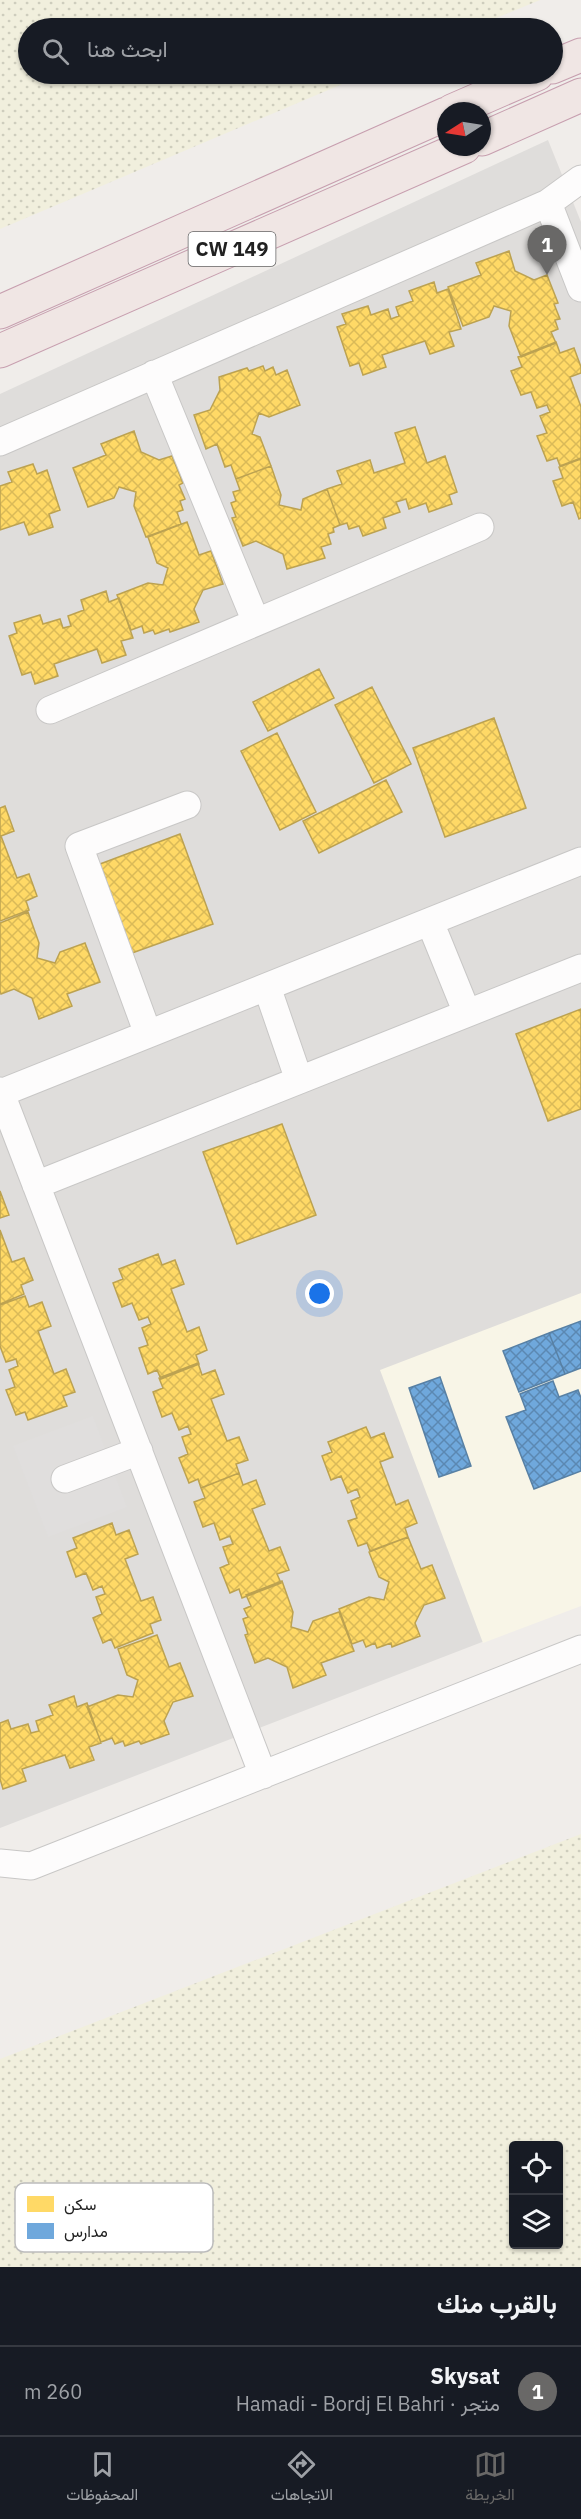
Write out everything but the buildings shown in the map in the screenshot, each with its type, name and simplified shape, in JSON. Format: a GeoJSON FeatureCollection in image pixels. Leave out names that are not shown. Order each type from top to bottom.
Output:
{"type":"FeatureCollection","features":[{"type":"Feature","properties":{"kind":"highway"},"geometry":{"type":"LineString","coordinates":[[563,62],[581,55]]}},
{"type":"Feature","properties":{"kind":"highway"},"geometry":{"type":"LineString","coordinates":[[473,102],[514,84]]}},
{"type":"Feature","properties":{"kind":"highway"},"geometry":{"type":"LineString","coordinates":[[491,135],[581,95]]}},
{"type":"Feature","properties":{"kind":"highway","name":"CW 149"},"geometry":{"type":"LineString","coordinates":[[0,312],[437,118]]}},
{"type":"Feature","properties":{"kind":"highway","name":"CW 149"},"geometry":{"type":"LineString","coordinates":[[0,351],[444,156]]}},
{"type":"Feature","properties":{"kind":"street"},"geometry":{"type":"LineString","coordinates":[[0,442],[548,203],[581,179]]}},
{"type":"Feature","properties":{"kind":"street"},"geometry":{"type":"LineString","coordinates":[[548,203],[581,288]]}},
{"type":"Feature","properties":{"kind":"street"},"geometry":{"type":"LineString","coordinates":[[154,374],[256,622]]}},
{"type":"Feature","properties":{"kind":"street"},"geometry":{"type":"LineString","coordinates":[[50,710],[480,527]]}},
{"type":"Feature","properties":{"kind":"street"},"geometry":{"type":"LineString","coordinates":[[148,1034],[79,846],[187,805]]}},
{"type":"Feature","properties":{"kind":"street"},"geometry":{"type":"LineString","coordinates":[[263,1775],[0,1092],[581,861]]}},
{"type":"Feature","properties":{"kind":"street"},"geometry":{"type":"LineString","coordinates":[[430,922],[467,1013]]}},
{"type":"Feature","properties":{"kind":"street"},"geometry":{"type":"LineString","coordinates":[[36,1185],[581,968]]}},
{"type":"Feature","properties":{"kind":"street"},"geometry":{"type":"LineString","coordinates":[[267,987],[299,1080]]}},
{"type":"Feature","properties":{"kind":"street"},"geometry":{"type":"LineString","coordinates":[[65,1479],[139,1451]]}},
{"type":"Feature","properties":{"kind":"street"},"geometry":{"type":"LineString","coordinates":[[0,1878],[581,1649]]}},
{"type":"Feature","properties":{"kind":"street"},"geometry":{"type":"LineString","coordinates":[[0,1863],[31,1866]]}},
{"type":"Feature","properties":{"kind":"shaded area"},"geometry":{"type":"Polygon","coordinates":[[[0,0],[540,0],[496,18],[18,18],[18,84],[342,84],[0,229],[0,0]]]}},
{"type":"Feature","properties":{"kind":"shaded area"},"geometry":{"type":"Polygon","coordinates":[[[548,140],[581,222],[581,1604],[0,1828],[0,394],[548,140]]]}},
{"type":"Feature","properties":{"kind":"shaded area"},"geometry":{"type":"Polygon","coordinates":[[[581,1293],[581,1606],[483,1643],[380,1370],[581,1293]]]}},
{"type":"Feature","properties":{"kind":"shaded area"},"geometry":{"type":"Polygon","coordinates":[[[93,1416],[127,1507],[48,1537],[13,1446],[93,1416]]]}},
{"type":"Feature","properties":{"kind":"shaded area"},"geometry":{"type":"Polygon","coordinates":[[[581,1834],[581,2267],[0,2267],[0,2059],[581,1834]]]}},
{"type":"Feature","properties":{"kind":"place","name":"Skysat"},"geometry":{"type":"Point","coordinates":[547,275]}}]}
